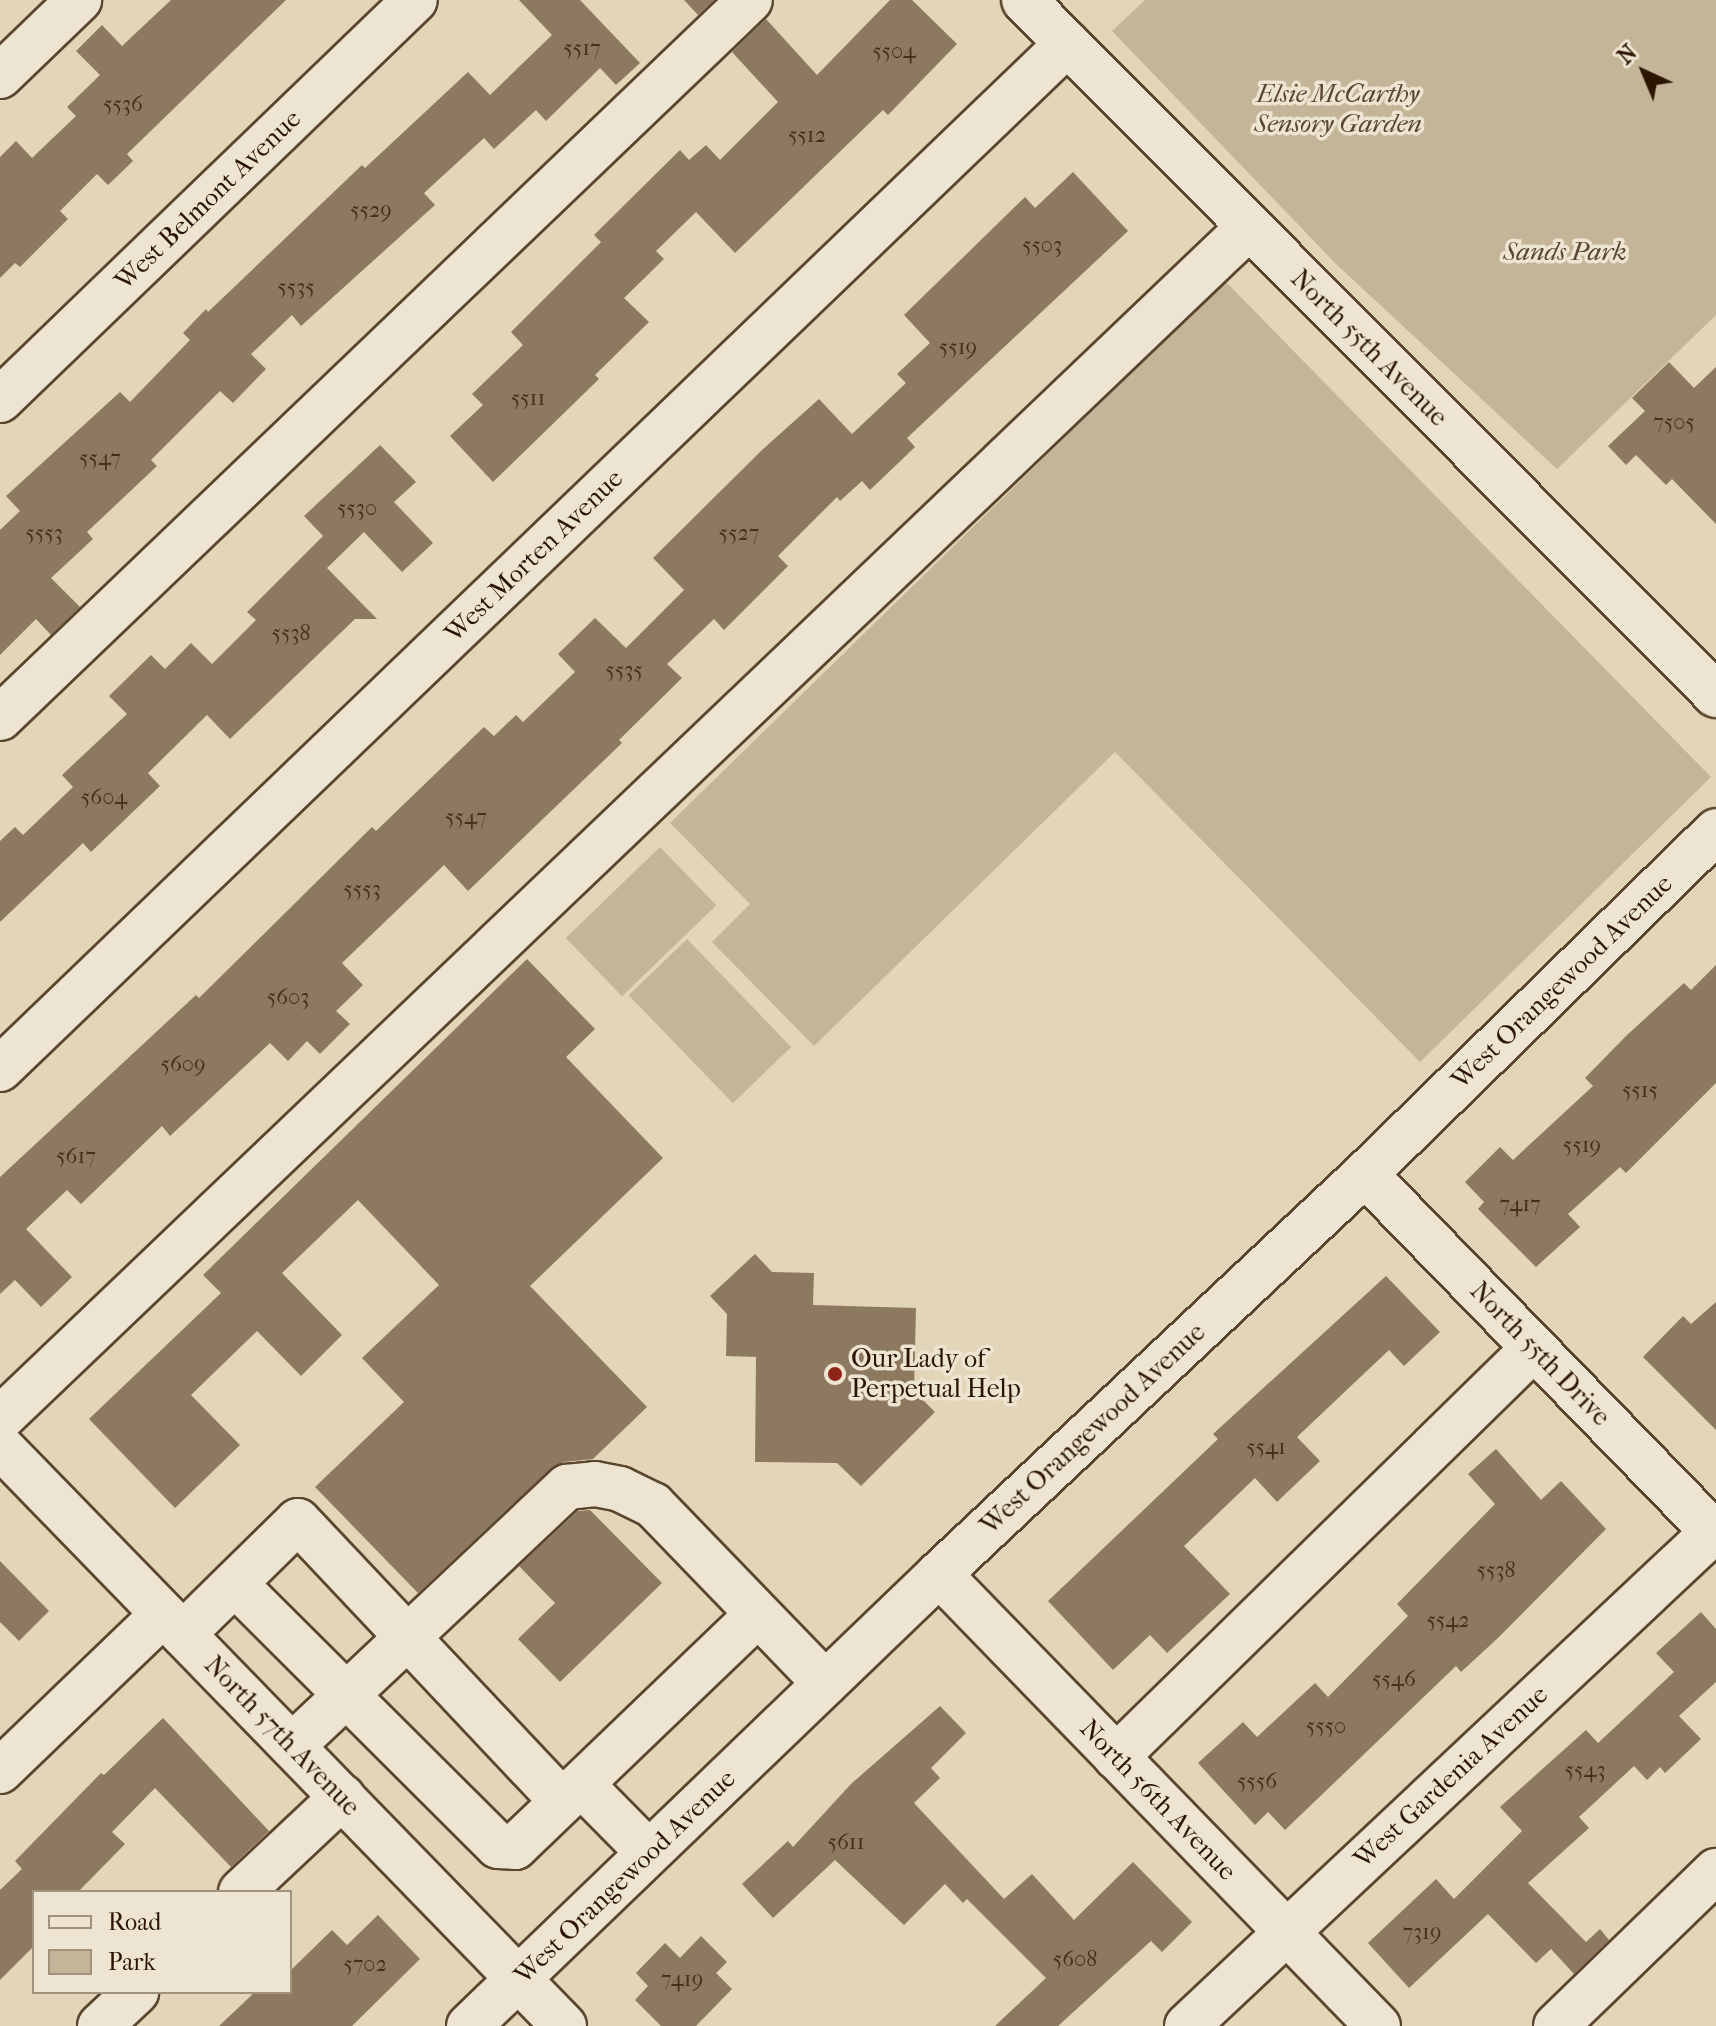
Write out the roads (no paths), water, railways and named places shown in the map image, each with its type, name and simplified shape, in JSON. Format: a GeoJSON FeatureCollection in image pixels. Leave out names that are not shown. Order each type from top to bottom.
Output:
{"type":"FeatureCollection","features":[{"type":"Feature","properties":{"kind":"street"},"geometry":{"type":"LineString","coordinates":[[0,76],[79,0]]}},
{"type":"Feature","properties":{"kind":"street","name":"West Belmont Avenue"},"geometry":{"type":"LineString","coordinates":[[0,400],[415,0]]}},
{"type":"Feature","properties":{"kind":"street"},"geometry":{"type":"LineString","coordinates":[[0,718],[750,0]]}},
{"type":"Feature","properties":{"kind":"street","name":"North 55th Avenue"},"geometry":{"type":"LineString","coordinates":[[1024,0],[1716,695]]}},
{"type":"Feature","properties":{"kind":"street","name":"West Morten Avenue"},"geometry":{"type":"LineString","coordinates":[[0,1069],[1067,44]]}},
{"type":"Feature","properties":{"kind":"street"},"geometry":{"type":"LineString","coordinates":[[0,1419],[1248,228]]}},
{"type":"Feature","properties":{"kind":"street","name":"West Orangewood Avenue"},"geometry":{"type":"LineString","coordinates":[[469,2026],[939,1574],[1365,1174],[1716,831]]}},
{"type":"Feature","properties":{"kind":"street","name":"North 55th Drive"},"geometry":{"type":"LineString","coordinates":[[1365,1174],[1715,1532]]}},
{"type":"Feature","properties":{"kind":"street"},"geometry":{"type":"LineString","coordinates":[[1116,1757],[1534,1348]]}},
{"type":"Feature","properties":{"kind":"street","name":"North 57th Avenue"},"geometry":{"type":"LineString","coordinates":[[0,1446],[564,2026]]}},
{"type":"Feature","properties":{"kind":"street"},"geometry":{"type":"LineString","coordinates":[[292,1746],[567,1487],[595,1484],[620,1489],[653,1505],[825,1683]]}},
{"type":"Feature","properties":{"kind":"street"},"geometry":{"type":"LineString","coordinates":[[0,1771],[173,1624],[235,1584],[298,1521],[407,1636],[571,1792],[649,1853]]}},
{"type":"Feature","properties":{"kind":"street","name":"West Gardenia Avenue"},"geometry":{"type":"LineString","coordinates":[[1187,2026],[1715,1532]]}},
{"type":"Feature","properties":{"kind":"street","name":"North 56th Avenue"},"geometry":{"type":"LineString","coordinates":[[939,1574],[1378,2026]]}},
{"type":"Feature","properties":{"kind":"street"},"geometry":{"type":"LineString","coordinates":[[235,1584],[498,1846],[515,1847],[757,1615]]}},
{"type":"Feature","properties":{"kind":"street"},"geometry":{"type":"LineString","coordinates":[[243,1890],[342,1797]]}},
{"type":"Feature","properties":{"kind":"street"},"geometry":{"type":"LineString","coordinates":[[1556,2026],[1716,1871]]}},
{"type":"Feature","properties":{"kind":"street"},"geometry":{"type":"LineString","coordinates":[[100,2026],[134,1994]]}},
{"type":"Feature","properties":{"kind":"place","name":"Our Lady of Perpetual Help"},"geometry":{"type":"Point","coordinates":[835,1374]}},
{"type":"Feature","properties":{"kind":"park label","name":"Elsie McCarthy Sensory Garden"},"geometry":{"type":"Point","coordinates":[1338,109]}},
{"type":"Feature","properties":{"kind":"park label","name":"Sands Park"},"geometry":{"type":"Point","coordinates":[1565,252]}}]}
